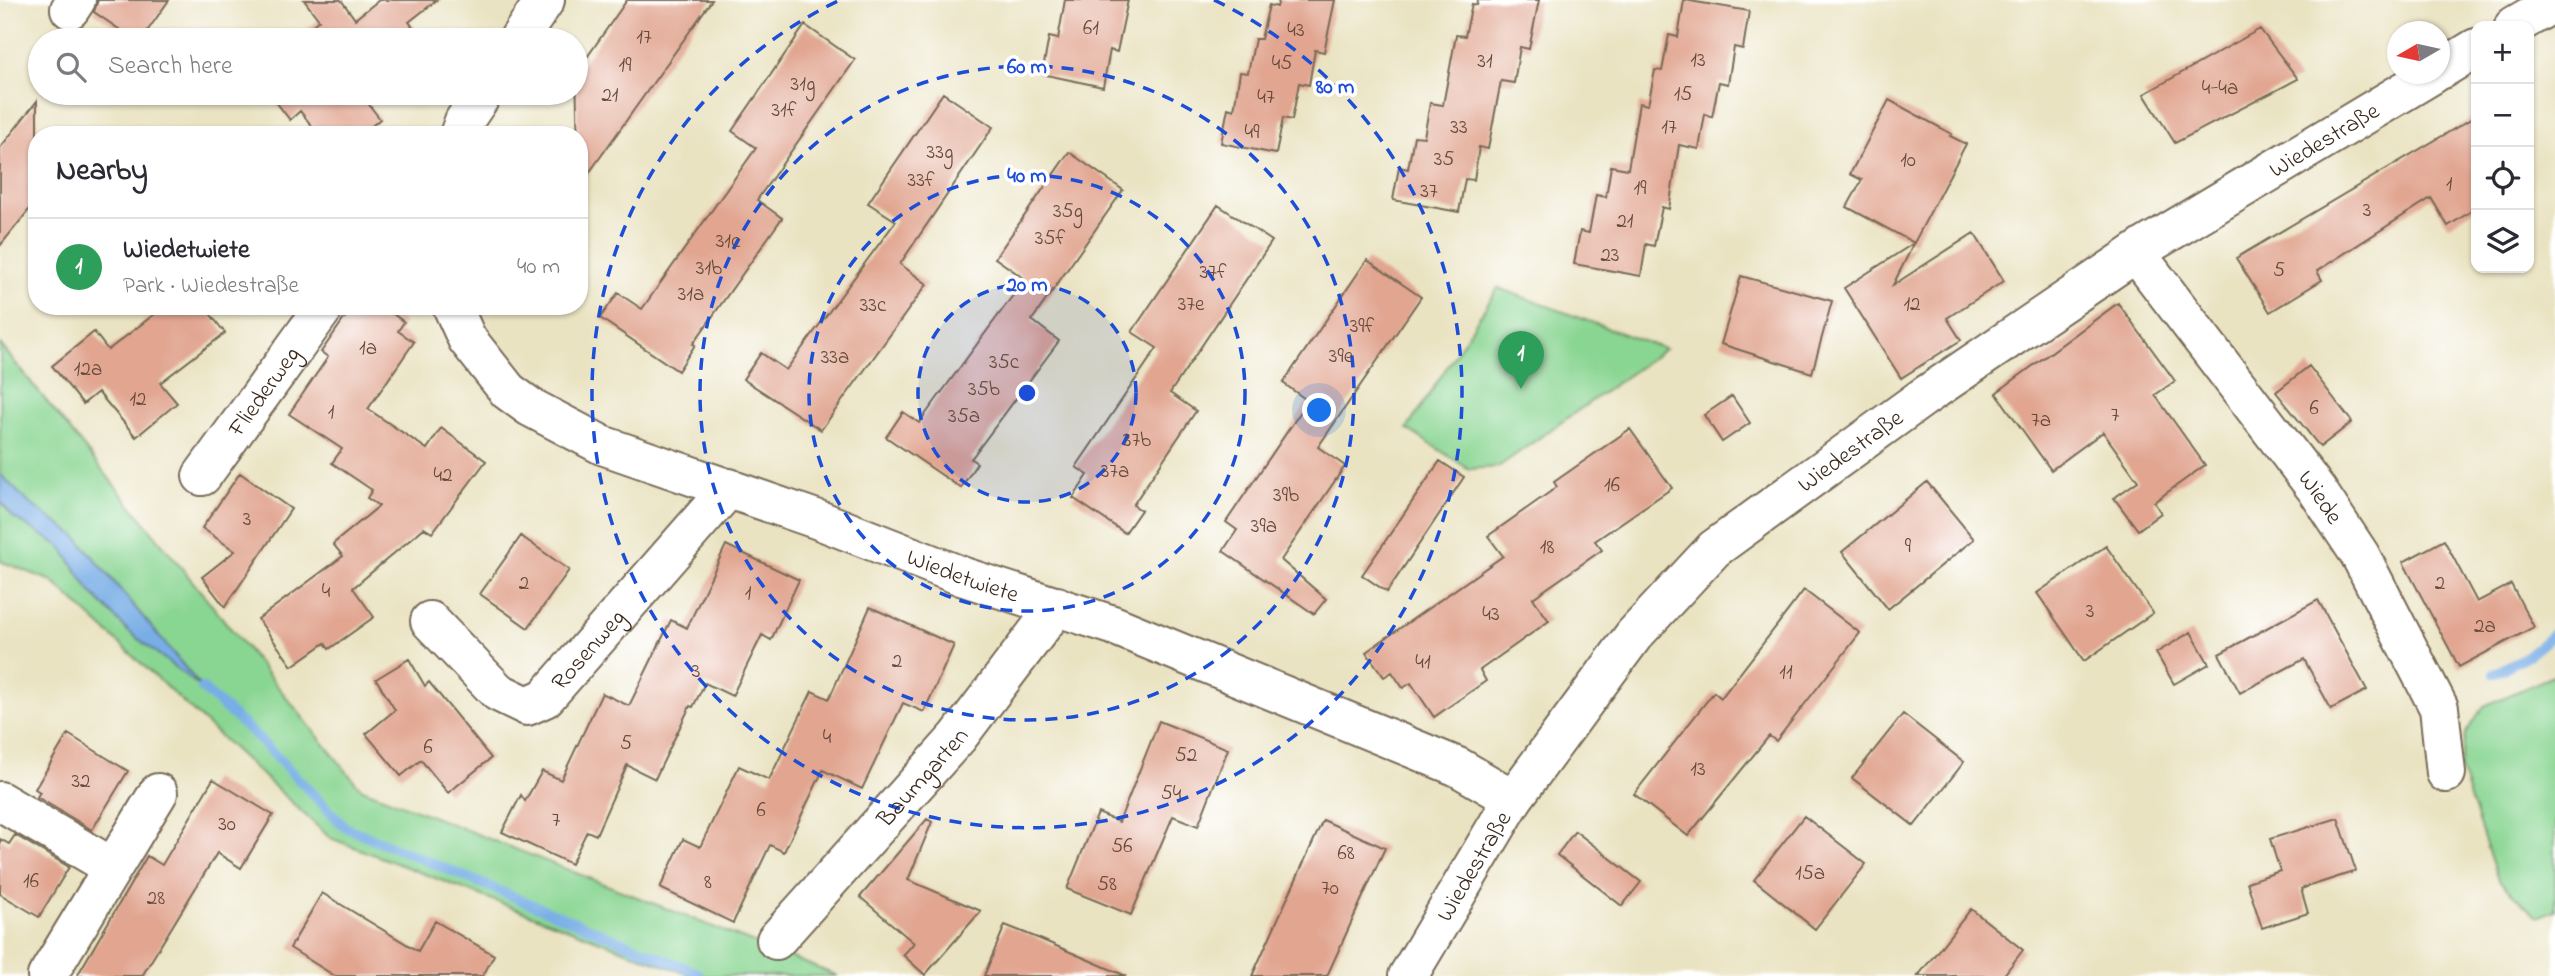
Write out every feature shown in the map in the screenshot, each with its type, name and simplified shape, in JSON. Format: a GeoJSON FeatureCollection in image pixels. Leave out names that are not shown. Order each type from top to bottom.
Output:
{"type":"FeatureCollection","features":[{"type":"Feature","properties":{"kind":"street"},"geometry":{"type":"LineString","coordinates":[[526,28],[545,0]]}},
{"type":"Feature","properties":{"kind":"street"},"geometry":{"type":"LineString","coordinates":[[2523,21],[2555,2]]}},
{"type":"Feature","properties":{"kind":"street"},"geometry":{"type":"LineString","coordinates":[[2450,64],[2471,51]]}},
{"type":"Feature","properties":{"kind":"street","name":"Wiedestraße"},"geometry":{"type":"LineString","coordinates":[[1408,976],[1513,799],[1634,635],[1714,549],[1922,398],[2136,253],[2416,84]]}},
{"type":"Feature","properties":{"kind":"street","name":"Wiede"},"geometry":{"type":"LineString","coordinates":[[2136,253],[2317,489],[2360,555],[2439,708],[2446,773]]}},
{"type":"Feature","properties":{"kind":"street","name":"Fliederweg"},"geometry":{"type":"LineString","coordinates":[[202,476],[318,315]]}},
{"type":"Feature","properties":{"kind":"street","name":"Wiedetwiete"},"geometry":{"type":"LineString","coordinates":[[456,315],[467,340],[508,391],[530,407],[602,445],[729,488],[964,577],[1113,625],[1261,689],[1458,767],[1513,799]]}},
{"type":"Feature","properties":{"kind":"street","name":"Rosenweg"},"geometry":{"type":"LineString","coordinates":[[430,621],[498,692],[527,706],[545,698],[729,488]]}},
{"type":"Feature","properties":{"kind":"street","name":"Baumgarten"},"geometry":{"type":"LineString","coordinates":[[776,940],[958,737],[1057,606]]}},
{"type":"Feature","properties":{"kind":"street"},"geometry":{"type":"LineString","coordinates":[[47,976],[158,793]]}},
{"type":"Feature","properties":{"kind":"street"},"geometry":{"type":"LineString","coordinates":[[0,801],[112,867]]}},
{"type":"Feature","properties":{"kind":"green space"},"geometry":{"type":"Polygon","coordinates":[[[1498,288],[1665,349],[1498,467],[1469,469],[1407,429],[1498,288]]]}},
{"type":"Feature","properties":{"kind":"green space"},"geometry":{"type":"Polygon","coordinates":[[[0,344],[360,788],[838,976],[692,976],[330,838],[52,581],[0,561],[0,344]]]}},
{"type":"Feature","properties":{"kind":"green space"},"geometry":{"type":"Polygon","coordinates":[[[2555,675],[2555,910],[2537,917],[2498,880],[2460,769],[2465,734],[2484,706],[2555,675]]]}},
{"type":"Feature","properties":{"kind":"water"},"geometry":{"type":"Polygon","coordinates":[[[0,474],[29,503],[76,536],[202,688],[128,631],[91,592],[61,547],[13,517],[0,501],[0,474]]]}},
{"type":"Feature","properties":{"kind":"building"},"geometry":{"type":"Polygon","coordinates":[[[98,0],[169,0],[149,28],[117,28],[94,12],[98,0]]]}},
{"type":"Feature","properties":{"kind":"building"},"geometry":{"type":"Polygon","coordinates":[[[304,0],[341,0],[355,19],[379,0],[437,0],[409,22],[414,28],[309,28],[319,20],[304,0]]]}},
{"type":"Feature","properties":{"kind":"building"},"geometry":{"type":"Polygon","coordinates":[[[627,0],[712,0],[588,174],[588,126],[577,126],[577,105],[588,105],[588,56],[627,0]]]}},
{"type":"Feature","properties":{"kind":"building"},"geometry":{"type":"Polygon","coordinates":[[[1065,0],[1128,0],[1117,52],[1110,50],[1103,87],[1042,74],[1049,37],[1058,39],[1065,0]]]}},
{"type":"Feature","properties":{"kind":"building"},"geometry":{"type":"Polygon","coordinates":[[[1279,0],[1335,0],[1324,52],[1315,50],[1309,85],[1299,83],[1292,120],[1283,118],[1276,154],[1221,143],[1228,108],[1234,110],[1240,72],[1248,73],[1255,39],[1261,39],[1269,5],[1277,7],[1279,0]]]}},
{"type":"Feature","properties":{"kind":"building"},"geometry":{"type":"Polygon","coordinates":[[[1478,0],[1539,0],[1529,49],[1520,47],[1514,83],[1501,81],[1488,149],[1479,147],[1474,180],[1465,179],[1459,212],[1393,200],[1399,167],[1408,169],[1414,136],[1424,137],[1430,103],[1443,105],[1456,35],[1465,36],[1472,4],[1477,5],[1478,0]]]}},
{"type":"Feature","properties":{"kind":"building"},"geometry":{"type":"Polygon","coordinates":[[[1684,0],[1749,11],[1743,49],[1734,47],[1728,84],[1719,82],[1712,117],[1705,114],[1699,149],[1679,145],[1669,209],[1662,207],[1654,246],[1646,244],[1641,276],[1574,264],[1580,231],[1589,233],[1596,195],[1606,197],[1611,166],[1628,169],[1639,103],[1648,105],[1655,70],[1662,71],[1669,35],[1678,37],[1684,0]]]}},
{"type":"Feature","properties":{"kind":"building"},"geometry":{"type":"Polygon","coordinates":[[[805,25],[855,60],[757,200],[782,218],[693,344],[695,345],[678,371],[600,318],[618,293],[642,309],[756,148],[732,131],[805,25]]]}},
{"type":"Feature","properties":{"kind":"building"},"geometry":{"type":"Polygon","coordinates":[[[2260,29],[2298,79],[2175,143],[2144,94],[2260,29]]]}},
{"type":"Feature","properties":{"kind":"building"},"geometry":{"type":"Polygon","coordinates":[[[943,93],[993,127],[900,264],[927,284],[821,430],[743,379],[761,353],[786,370],[896,221],[868,203],[943,93]]]}},
{"type":"Feature","properties":{"kind":"building"},"geometry":{"type":"Polygon","coordinates":[[[1889,100],[1966,144],[1914,243],[1847,207],[1862,180],[1850,174],[1889,100]]]}},
{"type":"Feature","properties":{"kind":"building"},"geometry":{"type":"Polygon","coordinates":[[[34,105],[37,105],[37,126],[28,126],[28,211],[0,246],[0,148],[34,105]]]}},
{"type":"Feature","properties":{"kind":"building"},"geometry":{"type":"Polygon","coordinates":[[[278,105],[369,105],[380,119],[372,126],[312,126],[300,111],[290,120],[278,105]]]}},
{"type":"Feature","properties":{"kind":"building"},"geometry":{"type":"Polygon","coordinates":[[[2471,119],[2471,211],[2448,226],[2431,198],[2317,271],[2322,280],[2270,312],[2236,258],[2471,119]]]}},
{"type":"Feature","properties":{"kind":"building"},"geometry":{"type":"Polygon","coordinates":[[[1069,152],[1123,190],[1032,320],[1059,341],[971,459],[977,463],[961,488],[886,437],[903,412],[919,423],[1025,279],[995,258],[1069,152]]]}},
{"type":"Feature","properties":{"kind":"building"},"geometry":{"type":"Polygon","coordinates":[[[1218,205],[1272,241],[1170,393],[1196,411],[1133,505],[1141,510],[1125,533],[1073,498],[1088,475],[1076,467],[1157,348],[1132,332],[1218,205]]]}},
{"type":"Feature","properties":{"kind":"building"},"geometry":{"type":"Polygon","coordinates":[[[1974,233],[2004,281],[1947,318],[1961,340],[1901,378],[1844,288],[1914,243],[1893,285],[1974,233]]]}},
{"type":"Feature","properties":{"kind":"building"},"geometry":{"type":"Polygon","coordinates":[[[1367,260],[1421,297],[1318,447],[1345,466],[1281,560],[1326,599],[1314,614],[1223,551],[1237,530],[1226,522],[1308,401],[1283,383],[1367,260]]]}},
{"type":"Feature","properties":{"kind":"building"},"geometry":{"type":"Polygon","coordinates":[[[1741,276],[1832,301],[1812,373],[1721,344],[1741,276]]]}},
{"type":"Feature","properties":{"kind":"building"},"geometry":{"type":"Polygon","coordinates":[[[2118,303],[2175,381],[2155,395],[2205,465],[2154,502],[2161,513],[2138,530],[2114,498],[2138,481],[2103,432],[2051,470],[1996,393],[2118,303]]]}},
{"type":"Feature","properties":{"kind":"building"},"geometry":{"type":"Polygon","coordinates":[[[153,315],[211,315],[225,333],[160,383],[177,403],[136,437],[98,392],[83,404],[52,366],[94,332],[108,350],[153,315]]]}},
{"type":"Feature","properties":{"kind":"building"},"geometry":{"type":"Polygon","coordinates":[[[347,315],[394,315],[404,322],[398,331],[414,342],[368,409],[427,449],[441,428],[486,461],[432,533],[424,528],[353,588],[374,617],[329,649],[325,643],[292,666],[258,619],[343,556],[333,544],[379,506],[367,498],[372,490],[332,463],[342,449],[289,414],[328,357],[321,352],[347,315]]]}},
{"type":"Feature","properties":{"kind":"building"},"geometry":{"type":"Polygon","coordinates":[[[2309,366],[2352,422],[2320,447],[2276,392],[2309,366]]]}},
{"type":"Feature","properties":{"kind":"building"},"geometry":{"type":"Polygon","coordinates":[[[1732,396],[1750,423],[1722,442],[1704,415],[1732,396]]]}},
{"type":"Feature","properties":{"kind":"building"},"geometry":{"type":"Polygon","coordinates":[[[1630,429],[1672,488],[1595,541],[1602,550],[1533,598],[1549,621],[1480,670],[1486,681],[1434,717],[1411,683],[1403,688],[1392,672],[1384,677],[1366,652],[1503,556],[1488,536],[1557,487],[1554,482],[1630,429]]]}},
{"type":"Feature","properties":{"kind":"building"},"geometry":{"type":"Polygon","coordinates":[[[1440,461],[1464,477],[1387,592],[1362,575],[1440,461]]]}},
{"type":"Feature","properties":{"kind":"building"},"geometry":{"type":"Polygon","coordinates":[[[240,473],[291,509],[225,607],[202,577],[235,551],[202,528],[240,473]]]}},
{"type":"Feature","properties":{"kind":"building"},"geometry":{"type":"Polygon","coordinates":[[[1927,482],[1974,539],[1888,609],[1842,552],[1927,482]]]}},
{"type":"Feature","properties":{"kind":"building"},"geometry":{"type":"Polygon","coordinates":[[[521,536],[569,570],[528,628],[480,594],[521,536]]]}},
{"type":"Feature","properties":{"kind":"building"},"geometry":{"type":"Polygon","coordinates":[[[2444,540],[2477,602],[2511,584],[2534,627],[2459,667],[2403,562],[2444,540]]]}},
{"type":"Feature","properties":{"kind":"building"},"geometry":{"type":"Polygon","coordinates":[[[726,545],[799,580],[771,640],[762,635],[732,696],[705,683],[693,707],[690,706],[655,779],[627,765],[596,835],[587,831],[571,864],[502,832],[521,795],[525,801],[542,771],[561,780],[602,693],[629,706],[671,620],[687,628],[726,545]]]}},
{"type":"Feature","properties":{"kind":"building"},"geometry":{"type":"Polygon","coordinates":[[[2106,546],[2153,613],[2084,661],[2037,593],[2106,546]]]}},
{"type":"Feature","properties":{"kind":"building"},"geometry":{"type":"Polygon","coordinates":[[[1804,590],[1860,633],[1776,741],[1769,736],[1688,836],[1634,794],[1714,692],[1721,698],[1804,590]]]}},
{"type":"Feature","properties":{"kind":"building"},"geometry":{"type":"Polygon","coordinates":[[[2318,600],[2367,690],[2331,709],[2304,659],[2240,693],[2219,654],[2318,600]]]}},
{"type":"Feature","properties":{"kind":"building"},"geometry":{"type":"Polygon","coordinates":[[[870,607],[954,645],[924,712],[903,703],[862,789],[823,770],[784,852],[770,845],[733,923],[660,888],[683,839],[700,847],[739,766],[769,780],[812,691],[829,699],[870,607]]]}},
{"type":"Feature","properties":{"kind":"building"},"geometry":{"type":"Polygon","coordinates":[[[2191,632],[2209,664],[2174,684],[2156,653],[2191,632]]]}},
{"type":"Feature","properties":{"kind":"building"},"geometry":{"type":"Polygon","coordinates":[[[409,659],[425,686],[429,682],[491,758],[448,793],[421,760],[401,776],[366,734],[395,710],[376,679],[409,659]]]}},
{"type":"Feature","properties":{"kind":"building"},"geometry":{"type":"Polygon","coordinates":[[[1903,714],[1964,762],[1914,826],[1852,778],[1903,714]]]}},
{"type":"Feature","properties":{"kind":"building"},"geometry":{"type":"Polygon","coordinates":[[[1159,721],[1228,749],[1198,826],[1173,816],[1131,915],[1067,889],[1098,813],[1119,822],[1159,721]]]}},
{"type":"Feature","properties":{"kind":"building"},"geometry":{"type":"Polygon","coordinates":[[[68,734],[128,771],[92,830],[37,797],[40,792],[35,789],[68,734]]]}},
{"type":"Feature","properties":{"kind":"building"},"geometry":{"type":"Polygon","coordinates":[[[213,779],[273,815],[241,868],[217,853],[142,976],[77,976],[147,856],[162,865],[213,779]]]}},
{"type":"Feature","properties":{"kind":"building"},"geometry":{"type":"Polygon","coordinates":[[[1804,816],[1866,864],[1815,929],[1754,880],[1804,816]]]}},
{"type":"Feature","properties":{"kind":"building"},"geometry":{"type":"Polygon","coordinates":[[[2338,818],[2356,871],[2301,889],[2308,913],[2262,928],[2247,882],[2280,871],[2270,839],[2338,818]]]}},
{"type":"Feature","properties":{"kind":"building"},"geometry":{"type":"Polygon","coordinates":[[[927,819],[932,822],[908,880],[981,911],[925,975],[903,955],[914,943],[860,897],[927,819]]]}},
{"type":"Feature","properties":{"kind":"building"},"geometry":{"type":"Polygon","coordinates":[[[1323,820],[1385,848],[1327,976],[1252,976],[1323,820]]]}},
{"type":"Feature","properties":{"kind":"building"},"geometry":{"type":"Polygon","coordinates":[[[1575,831],[1641,882],[1622,906],[1557,855],[1575,831]]]}},
{"type":"Feature","properties":{"kind":"building"},"geometry":{"type":"Polygon","coordinates":[[[15,835],[69,867],[39,917],[0,894],[0,839],[9,844],[15,835]]]}},
{"type":"Feature","properties":{"kind":"building"},"geometry":{"type":"Polygon","coordinates":[[[322,893],[418,951],[435,921],[494,955],[483,976],[335,976],[290,948],[322,893]]]}},
{"type":"Feature","properties":{"kind":"building"},"geometry":{"type":"Polygon","coordinates":[[[1971,909],[2023,950],[2003,976],[1918,976],[1971,909]]]}},
{"type":"Feature","properties":{"kind":"building"},"geometry":{"type":"Polygon","coordinates":[[[1005,925],[1040,939],[1126,976],[984,976],[1005,925]]]}},
{"type":"Feature","properties":{"kind":"waterway"},"geometry":{"type":"LineString","coordinates":[[2494,674],[2528,655],[2555,633]]}},
{"type":"Feature","properties":{"kind":"waterway"},"geometry":{"type":"LineString","coordinates":[[202,688],[255,735],[345,827],[698,973]]}},
{"type":"Feature","properties":{"kind":"place","name":"Wiedetwiete"},"geometry":{"type":"Point","coordinates":[1521,389]}}]}
